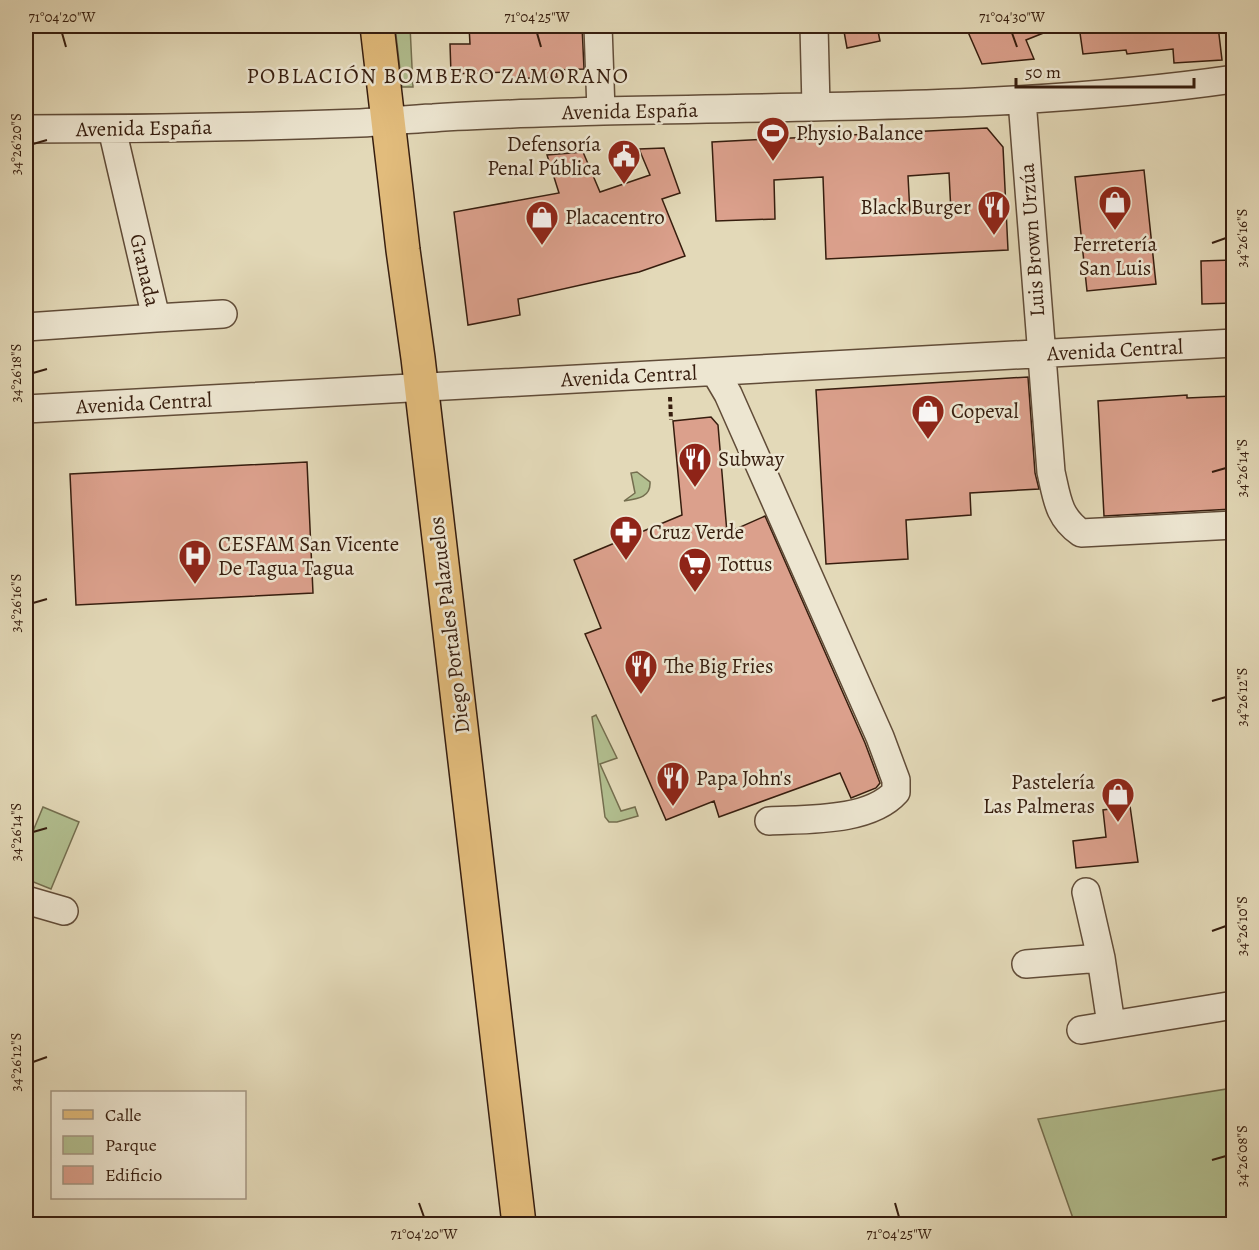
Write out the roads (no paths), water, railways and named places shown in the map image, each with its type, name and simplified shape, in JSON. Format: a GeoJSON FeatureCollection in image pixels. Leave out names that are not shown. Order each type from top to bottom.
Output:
{"type":"FeatureCollection","features":[{"type":"Feature","properties":{"kind":"main road","name":"Diego Portales Palazuelos"},"geometry":{"type":"LineString","coordinates":[[377,26],[519,1224]]}},
{"type":"Feature","properties":{"kind":"street"},"geometry":{"type":"LineString","coordinates":[[598,26],[601,111]]}},
{"type":"Feature","properties":{"kind":"street"},"geometry":{"type":"LineString","coordinates":[[814,26],[816,107]]}},
{"type":"Feature","properties":{"kind":"street","name":"Avenida España"},"geometry":{"type":"LineString","coordinates":[[26,129],[112,129],[389,121],[601,111],[1022,100],[1182,86],[1233,78]]}},
{"type":"Feature","properties":{"kind":"street","name":"Luis Brown Urzúa"},"geometry":{"type":"LineString","coordinates":[[1022,100],[1051,472],[1061,514],[1071,526],[1081,533],[1233,525]]}},
{"type":"Feature","properties":{"kind":"street","name":"Granada"},"geometry":{"type":"LineString","coordinates":[[26,327],[156,318],[112,129]]}},
{"type":"Feature","properties":{"kind":"street"},"geometry":{"type":"LineString","coordinates":[[156,318],[223,314]]}},
{"type":"Feature","properties":{"kind":"street","name":"Avenida Central"},"geometry":{"type":"LineString","coordinates":[[26,409],[1233,344]]}},
{"type":"Feature","properties":{"kind":"street"},"geometry":{"type":"LineString","coordinates":[[715,372],[733,405],[875,726],[896,780],[896,792],[889,800],[868,811],[829,818],[769,821]]}},
{"type":"Feature","properties":{"kind":"street"},"geometry":{"type":"LineString","coordinates":[[1086,892],[1101,958],[1112,1024]]}},
{"type":"Feature","properties":{"kind":"street"},"geometry":{"type":"LineString","coordinates":[[26,900],[64,911]]}},
{"type":"Feature","properties":{"kind":"street"},"geometry":{"type":"LineString","coordinates":[[1026,964],[1101,958]]}},
{"type":"Feature","properties":{"kind":"street"},"geometry":{"type":"LineString","coordinates":[[1081,1030],[1233,1005]]}},
{"type":"Feature","properties":{"kind":"place","name":"Physio Balance"},"geometry":{"type":"Point","coordinates":[773,162]}},
{"type":"Feature","properties":{"kind":"place","name":"Defensoría Penal Pública"},"geometry":{"type":"Point","coordinates":[624,185]}},
{"type":"Feature","properties":{"kind":"place","name":"Ferretería San Luis"},"geometry":{"type":"Point","coordinates":[1115,231]}},
{"type":"Feature","properties":{"kind":"place","name":"Black Burger"},"geometry":{"type":"Point","coordinates":[994,236]}},
{"type":"Feature","properties":{"kind":"place","name":"Placacentro"},"geometry":{"type":"Point","coordinates":[542,246]}},
{"type":"Feature","properties":{"kind":"place","name":"Copeval"},"geometry":{"type":"Point","coordinates":[928,440]}},
{"type":"Feature","properties":{"kind":"place","name":"Subway"},"geometry":{"type":"Point","coordinates":[695,488]}},
{"type":"Feature","properties":{"kind":"place","name":"Cruz Verde"},"geometry":{"type":"Point","coordinates":[626,561]}},
{"type":"Feature","properties":{"kind":"place","name":"CESFAM San Vicente De Tagua Tagua"},"geometry":{"type":"Point","coordinates":[195,585]}},
{"type":"Feature","properties":{"kind":"place","name":"Tottus"},"geometry":{"type":"Point","coordinates":[695,593]}},
{"type":"Feature","properties":{"kind":"place","name":"The Big Fries"},"geometry":{"type":"Point","coordinates":[641,695]}},
{"type":"Feature","properties":{"kind":"place","name":"Papa John's"},"geometry":{"type":"Point","coordinates":[673,807]}},
{"type":"Feature","properties":{"kind":"place","name":"Pastelería Las Palmeras"},"geometry":{"type":"Point","coordinates":[1118,823]}},
{"type":"Feature","properties":{"kind":"district","name":"POBLACIÓN BOMBERO ZAMORANO"},"geometry":{"type":"Point","coordinates":[438,76]}}]}
